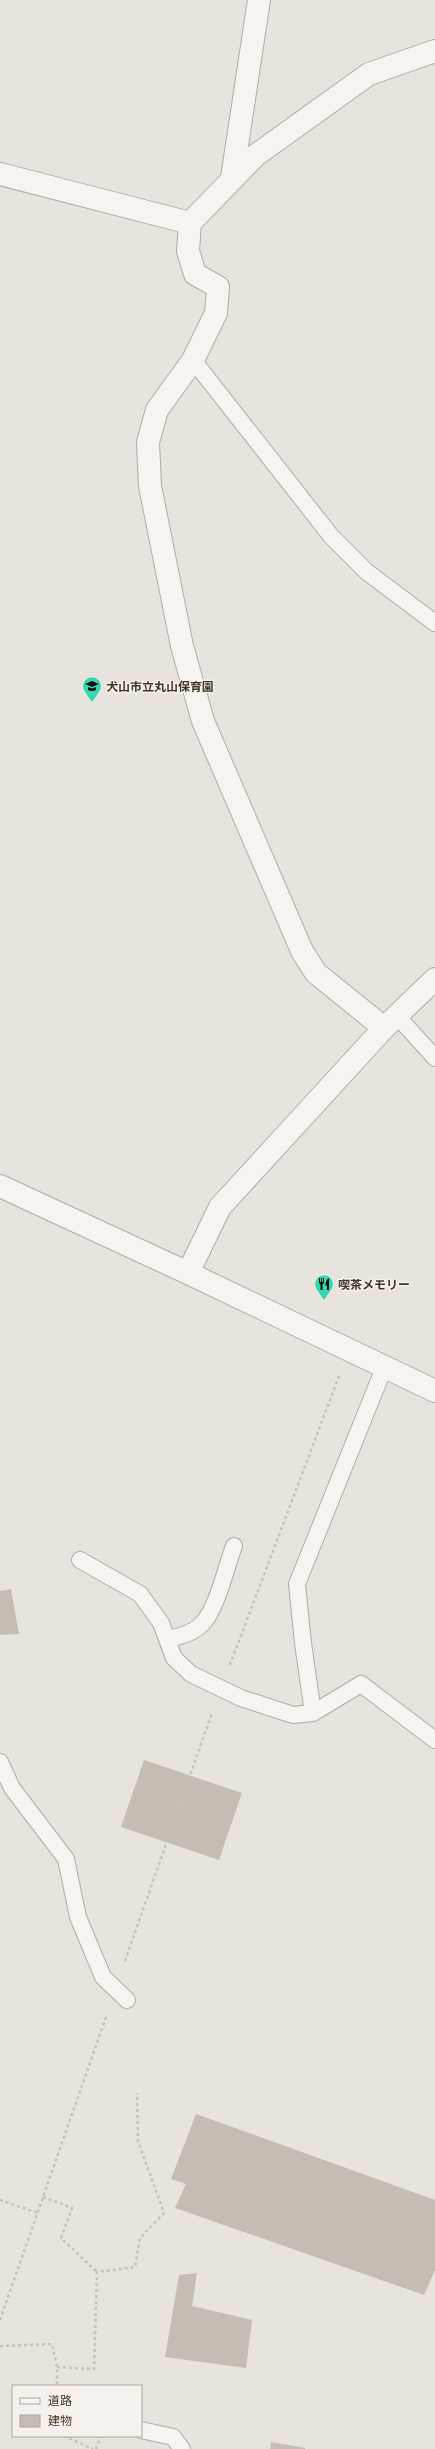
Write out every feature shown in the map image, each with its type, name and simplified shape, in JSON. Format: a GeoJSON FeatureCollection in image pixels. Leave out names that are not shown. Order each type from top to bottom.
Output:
{"type":"FeatureCollection","features":[{"type":"Feature","properties":{"kind":"street"},"geometry":{"type":"LineString","coordinates":[[232,178],[259,0]]}},
{"type":"Feature","properties":{"kind":"street"},"geometry":{"type":"LineString","coordinates":[[390,1022],[316,973],[302,951],[203,721],[182,646],[150,486],[148,442],[157,410],[193,360],[216,313],[218,287],[195,274],[188,251],[190,223],[232,178],[256,155],[369,74],[435,51]]}},
{"type":"Feature","properties":{"kind":"street"},"geometry":{"type":"LineString","coordinates":[[0,174],[190,223]]}},
{"type":"Feature","properties":{"kind":"street"},"geometry":{"type":"LineString","coordinates":[[188,1273],[220,1207],[390,1022],[435,979]]}},
{"type":"Feature","properties":{"kind":"street"},"geometry":{"type":"LineString","coordinates":[[0,1186],[188,1273],[384,1368],[435,1391]]}},
{"type":"Feature","properties":{"kind":"lane"},"geometry":{"type":"LineString","coordinates":[[193,360],[331,536],[367,572],[435,623]]}},
{"type":"Feature","properties":{"kind":"lane"},"geometry":{"type":"LineString","coordinates":[[390,1022],[435,1058]]}},
{"type":"Feature","properties":{"kind":"lane"},"geometry":{"type":"LineString","coordinates":[[313,1713],[297,1584],[384,1368]]}},
{"type":"Feature","properties":{"kind":"lane"},"geometry":{"type":"LineString","coordinates":[[169,1640],[187,1634],[203,1624],[213,1606],[234,1546]]}},
{"type":"Feature","properties":{"kind":"lane"},"geometry":{"type":"LineString","coordinates":[[80,1560],[140,1594],[161,1623],[169,1640],[174,1658],[191,1674],[241,1698],[293,1715],[313,1713],[361,1684],[435,1740]]}},
{"type":"Feature","properties":{"kind":"lane"},"geometry":{"type":"LineString","coordinates":[[0,1762],[12,1788],[66,1859],[78,1916],[103,1977],[127,2000]]}},
{"type":"Feature","properties":{"kind":"lane"},"geometry":{"type":"LineString","coordinates":[[142,2430],[173,2437],[182,2449]]}},
{"type":"Feature","properties":{"kind":"path"},"geometry":{"type":"LineString","coordinates":[[0,2320],[221,1688],[348,1350]]}},
{"type":"Feature","properties":{"kind":"path"},"geometry":{"type":"LineString","coordinates":[[97,2272],[135,2267],[140,2238],[164,2213],[138,2141],[138,2093]]}},
{"type":"Feature","properties":{"kind":"path"},"geometry":{"type":"LineString","coordinates":[[43,2197],[72,2208],[61,2238],[97,2272],[94,2369],[57,2367]]}},
{"type":"Feature","properties":{"kind":"path"},"geometry":{"type":"LineString","coordinates":[[0,2200],[38,2213]]}},
{"type":"Feature","properties":{"kind":"path"},"geometry":{"type":"LineString","coordinates":[[0,2346],[52,2344],[57,2367],[57,2385]]}},
{"type":"Feature","properties":{"kind":"path"},"geometry":{"type":"LineString","coordinates":[[66,2437],[94,2449],[100,2437]]}},
{"type":"Feature","properties":{"kind":"building"},"geometry":{"type":"Polygon","coordinates":[[[11,1589],[19,1634],[0,1635],[0,1591],[11,1589]]]}},
{"type":"Feature","properties":{"kind":"building"},"geometry":{"type":"Polygon","coordinates":[[[144,1760],[242,1793],[219,1860],[121,1827],[144,1760]]]}},
{"type":"Feature","properties":{"kind":"building"},"geometry":{"type":"Polygon","coordinates":[[[196,2114],[435,2200],[435,2270],[424,2295],[175,2208],[186,2184],[171,2179],[196,2114]]]}},
{"type":"Feature","properties":{"kind":"building"},"geometry":{"type":"Polygon","coordinates":[[[197,2273],[192,2306],[252,2320],[246,2368],[165,2357],[179,2275],[197,2273]]]}},
{"type":"Feature","properties":{"kind":"building"},"geometry":{"type":"Polygon","coordinates":[[[271,2442],[305,2448],[305,2449],[270,2449],[271,2442]]]}},
{"type":"Feature","properties":{"kind":"place","name":"犬山市立丸山保育園"},"geometry":{"type":"Point","coordinates":[92,703]}},
{"type":"Feature","properties":{"kind":"place","name":"喫茶メモリー"},"geometry":{"type":"Point","coordinates":[324,1301]}}]}
